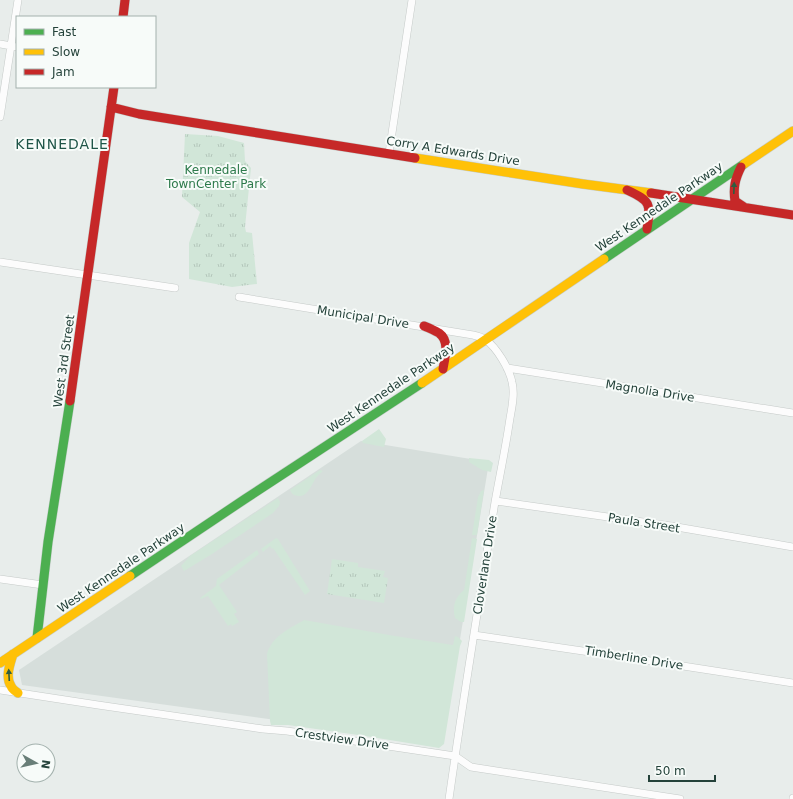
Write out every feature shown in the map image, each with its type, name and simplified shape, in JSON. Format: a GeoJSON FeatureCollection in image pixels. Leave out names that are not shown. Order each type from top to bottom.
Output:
{"type":"FeatureCollection","features":[{"type":"Feature","properties":{"kind":"street"},"geometry":{"type":"LineString","coordinates":[[17,16],[18,0]]}},
{"type":"Feature","properties":{"kind":"street"},"geometry":{"type":"LineString","coordinates":[[123,16],[125,0]]}},
{"type":"Feature","properties":{"kind":"street"},"geometry":{"type":"LineString","coordinates":[[389,153],[412,0]]}},
{"type":"Feature","properties":{"kind":"street"},"geometry":{"type":"LineString","coordinates":[[0,116],[14,46],[16,23]]}},
{"type":"Feature","properties":{"kind":"street"},"geometry":{"type":"LineString","coordinates":[[0,44],[14,46]]}},
{"type":"Feature","properties":{"kind":"street","name":"West 3rd Street"},"geometry":{"type":"LineString","coordinates":[[37,638],[48,542],[74,382],[114,88]]}},
{"type":"Feature","properties":{"kind":"street","name":"Corry A Edwards Drive"},"geometry":{"type":"LineString","coordinates":[[111,107],[139,114],[793,215]]}},
{"type":"Feature","properties":{"kind":"street","name":"West Kennedale Parkway"},"geometry":{"type":"LineString","coordinates":[[0,663],[443,369],[793,131]]}},
{"type":"Feature","properties":{"kind":"street"},"geometry":{"type":"LineString","coordinates":[[741,166],[735,177],[733,191],[735,201],[744,207]]}},
{"type":"Feature","properties":{"kind":"street"},"geometry":{"type":"LineString","coordinates":[[626,190],[639,195],[647,202],[650,210],[647,229]]}},
{"type":"Feature","properties":{"kind":"street"},"geometry":{"type":"LineString","coordinates":[[0,262],[175,288]]}},
{"type":"Feature","properties":{"kind":"street","name":"Municipal Drive"},"geometry":{"type":"LineString","coordinates":[[239,297],[424,326],[482,337],[486,340]]}},
{"type":"Feature","properties":{"kind":"street"},"geometry":{"type":"LineString","coordinates":[[424,326],[441,334],[445,342],[446,350],[443,369]]}},
{"type":"Feature","properties":{"kind":"street","name":"Cloverlane Drive"},"geometry":{"type":"LineString","coordinates":[[449,799],[513,398],[512,382],[507,368],[499,354],[486,340]]}},
{"type":"Feature","properties":{"kind":"street","name":"Magnolia Drive"},"geometry":{"type":"LineString","coordinates":[[507,368],[793,413]]}},
{"type":"Feature","properties":{"kind":"street","name":"Paula Street"},"geometry":{"type":"LineString","coordinates":[[496,501],[671,526],[793,547]]}},
{"type":"Feature","properties":{"kind":"street"},"geometry":{"type":"LineString","coordinates":[[0,579],[43,585]]}},
{"type":"Feature","properties":{"kind":"street","name":"Timberline Drive"},"geometry":{"type":"LineString","coordinates":[[474,635],[793,683]]}},
{"type":"Feature","properties":{"kind":"street"},"geometry":{"type":"LineString","coordinates":[[13,654],[9,667],[9,679],[11,687],[18,693]]}},
{"type":"Feature","properties":{"kind":"street","name":"Crestview Drive"},"geometry":{"type":"LineString","coordinates":[[0,690],[455,756],[471,767],[680,799]]}},
{"type":"Feature","properties":{"kind":"shaded area"},"geometry":{"type":"Polygon","coordinates":[[[361,441],[489,462],[443,743],[22,685],[19,670],[361,441]]]}},
{"type":"Feature","properties":{"kind":"green space","name":"Kennedale TownCenter Park"},"geometry":{"type":"Polygon","coordinates":[[[185,134],[218,136],[244,143],[245,161],[251,168],[245,227],[246,232],[252,233],[257,284],[232,287],[189,279],[189,243],[200,212],[182,197],[185,134]]]}},
{"type":"Feature","properties":{"kind":"green space"},"geometry":{"type":"Polygon","coordinates":[[[379,429],[386,439],[384,447],[363,443],[362,441],[379,429]]]}},
{"type":"Feature","properties":{"kind":"green space"},"geometry":{"type":"Polygon","coordinates":[[[469,458],[489,460],[493,463],[491,472],[482,470],[469,462],[469,458]]]}},
{"type":"Feature","properties":{"kind":"green space"},"geometry":{"type":"Polygon","coordinates":[[[320,470],[323,471],[317,477],[307,493],[298,496],[292,493],[290,490],[320,470]]]}},
{"type":"Feature","properties":{"kind":"green space"},"geometry":{"type":"Polygon","coordinates":[[[484,490],[477,535],[472,535],[478,497],[481,491],[484,490]]]}},
{"type":"Feature","properties":{"kind":"green space"},"geometry":{"type":"Polygon","coordinates":[[[278,498],[280,502],[279,506],[273,513],[184,571],[181,566],[190,556],[278,498]]]}},
{"type":"Feature","properties":{"kind":"green space"},"geometry":{"type":"Polygon","coordinates":[[[276,538],[310,591],[305,595],[273,548],[272,549],[270,546],[263,552],[261,549],[276,538]]]}},
{"type":"Feature","properties":{"kind":"green space"},"geometry":{"type":"Polygon","coordinates":[[[472,538],[477,539],[464,622],[461,622],[455,618],[454,606],[456,599],[464,590],[472,538]]]}},
{"type":"Feature","properties":{"kind":"green space"},"geometry":{"type":"Polygon","coordinates":[[[257,550],[259,554],[219,585],[237,612],[234,614],[239,622],[232,626],[231,624],[228,626],[208,596],[201,599],[200,598],[216,586],[217,579],[257,550]]]}},
{"type":"Feature","properties":{"kind":"green space"},"geometry":{"type":"Polygon","coordinates":[[[332,559],[358,563],[358,567],[385,571],[383,577],[388,578],[384,603],[327,594],[332,559]]]}},
{"type":"Feature","properties":{"kind":"green space"},"geometry":{"type":"Polygon","coordinates":[[[304,620],[453,645],[455,636],[458,637],[462,641],[444,744],[439,748],[288,725],[271,725],[267,654],[269,648],[277,638],[304,620]]]}},
{"type":"Feature","properties":{"kind":"traffic: fast"},"geometry":{"type":"LineString","coordinates":[[604,259],[744,164]]}},
{"type":"Feature","properties":{"kind":"traffic: fast"},"geometry":{"type":"LineString","coordinates":[[130,576],[422,383]]}},
{"type":"Feature","properties":{"kind":"traffic: fast"},"geometry":{"type":"LineString","coordinates":[[37,638],[48,542],[70,401]]}},
{"type":"Feature","properties":{"kind":"traffic: slow"},"geometry":{"type":"LineString","coordinates":[[744,164],[793,131]]}},
{"type":"Feature","properties":{"kind":"traffic: slow"},"geometry":{"type":"LineString","coordinates":[[415,158],[651,193]]}},
{"type":"Feature","properties":{"kind":"traffic: slow"},"geometry":{"type":"LineString","coordinates":[[422,383],[604,259]]}},
{"type":"Feature","properties":{"kind":"traffic: slow"},"geometry":{"type":"LineString","coordinates":[[0,663],[130,576]]}},
{"type":"Feature","properties":{"kind":"traffic: slow"},"geometry":{"type":"LineString","coordinates":[[13,654],[8,679],[12,688],[18,693]]}},
{"type":"Feature","properties":{"kind":"traffic: jam"},"geometry":{"type":"LineString","coordinates":[[123,16],[125,0]]}},
{"type":"Feature","properties":{"kind":"traffic: jam"},"geometry":{"type":"LineString","coordinates":[[70,401],[114,88]]}},
{"type":"Feature","properties":{"kind":"traffic: jam"},"geometry":{"type":"LineString","coordinates":[[111,107],[139,114],[415,158]]}},
{"type":"Feature","properties":{"kind":"traffic: jam"},"geometry":{"type":"LineString","coordinates":[[741,167],[735,184],[734,196],[735,201],[744,207]]}},
{"type":"Feature","properties":{"kind":"traffic: jam"},"geometry":{"type":"LineString","coordinates":[[627,190],[641,197],[648,204],[649,214],[647,229]]}},
{"type":"Feature","properties":{"kind":"traffic: jam"},"geometry":{"type":"LineString","coordinates":[[651,193],[793,215]]}},
{"type":"Feature","properties":{"kind":"traffic: jam"},"geometry":{"type":"LineString","coordinates":[[424,326],[439,333],[445,340],[446,354],[443,369]]}},
{"type":"Feature","properties":{"kind":"district","name":"KENNEDALE"},"geometry":{"type":"Point","coordinates":[62,144]}}]}
